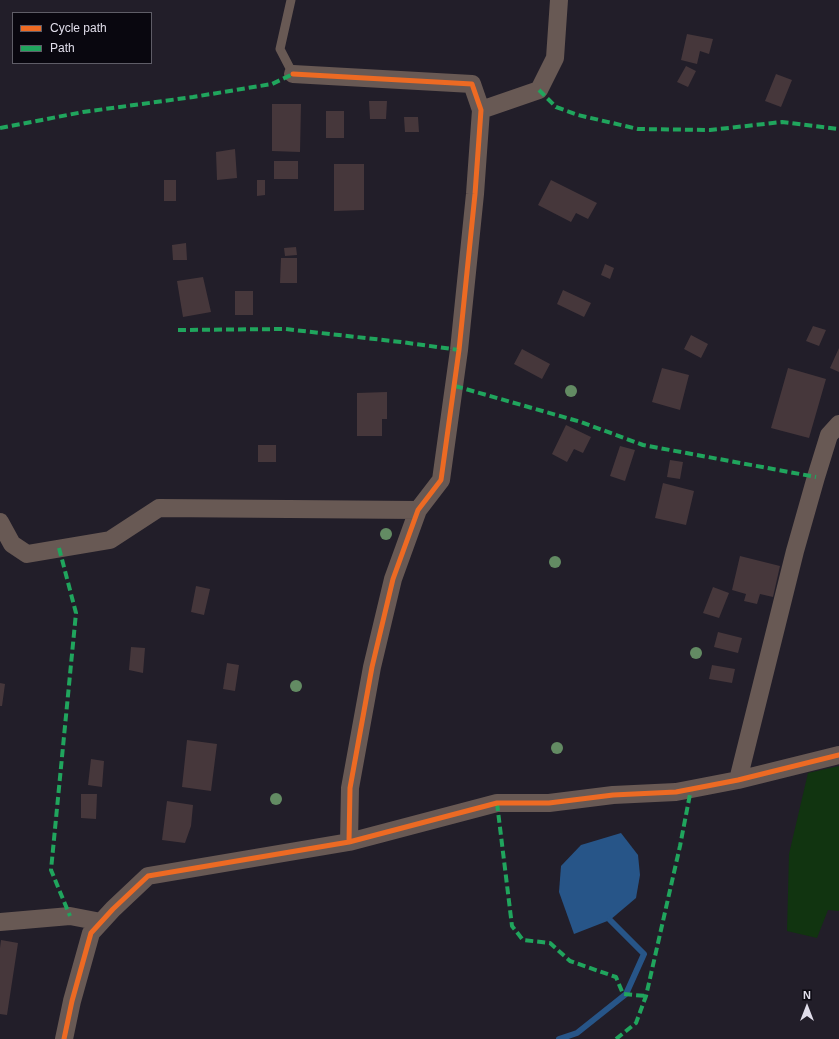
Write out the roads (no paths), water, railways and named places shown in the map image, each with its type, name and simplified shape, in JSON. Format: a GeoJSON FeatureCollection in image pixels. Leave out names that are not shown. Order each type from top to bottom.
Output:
{"type":"FeatureCollection","features":[{"type":"Feature","properties":{"kind":"street"},"geometry":{"type":"LineString","coordinates":[[481,110],[539,90],[555,58],[560,0]]}},
{"type":"Feature","properties":{"kind":"street"},"geometry":{"type":"LineString","coordinates":[[293,74],[472,84],[481,110],[476,194],[460,350],[441,480],[418,510],[392,579],[372,667],[350,788],[349,842]]}},
{"type":"Feature","properties":{"kind":"street"},"geometry":{"type":"LineString","coordinates":[[738,780],[816,477],[829,435],[839,424]]}},
{"type":"Feature","properties":{"kind":"street"},"geometry":{"type":"LineString","coordinates":[[0,522],[12,544],[27,554],[110,540],[159,508],[418,510]]}},
{"type":"Feature","properties":{"kind":"street"},"geometry":{"type":"LineString","coordinates":[[64,1039],[72,1001],[91,933],[113,909],[148,876],[349,842],[497,803],[549,803],[613,795],[676,792],[738,780],[839,755]]}},
{"type":"Feature","properties":{"kind":"street"},"geometry":{"type":"LineString","coordinates":[[0,922],[70,916],[101,922]]}},
{"type":"Feature","properties":{"kind":"lane"},"geometry":{"type":"LineString","coordinates":[[291,0],[280,49],[293,74]]}},
{"type":"Feature","properties":{"kind":"water"},"geometry":{"type":"Polygon","coordinates":[[[621,833],[638,855],[640,875],[636,898],[610,920],[574,934],[559,892],[561,866],[581,845],[621,833]]]}},
{"type":"Feature","properties":{"kind":"waterway"},"geometry":{"type":"LineString","coordinates":[[559,1039],[577,1033],[626,994],[644,954],[610,920]]}}]}
